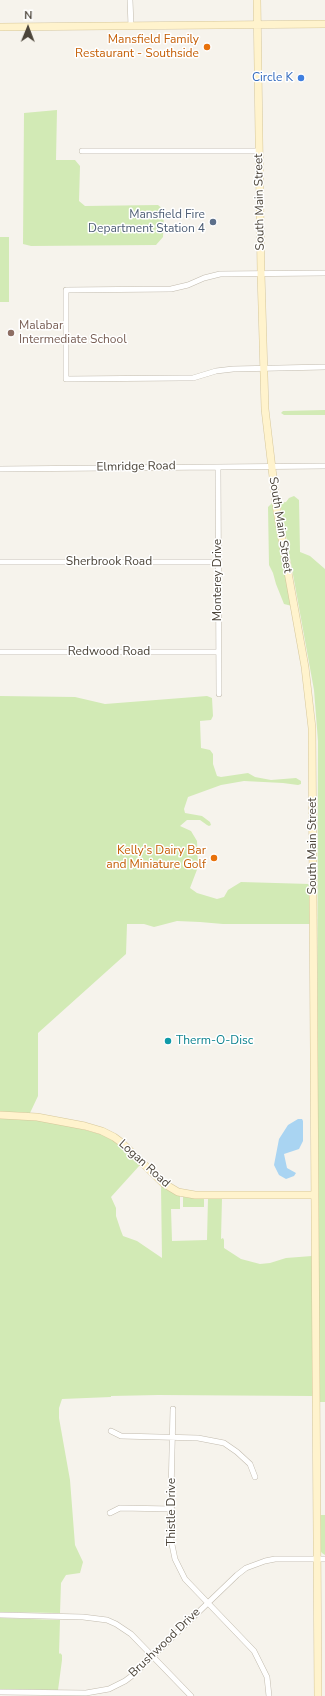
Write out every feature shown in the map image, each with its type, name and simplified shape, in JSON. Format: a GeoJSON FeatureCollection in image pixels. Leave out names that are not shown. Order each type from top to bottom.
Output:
{"type":"FeatureCollection","features":[{"type":"Feature","properties":{"kind":"street"},"geometry":{"type":"LineString","coordinates":[[130,0],[131,26]]}},
{"type":"Feature","properties":{"kind":"street","name":"South Main Street"},"geometry":{"type":"LineString","coordinates":[[257,0],[261,273],[266,424],[282,540],[307,680],[312,717],[318,1696]]}},
{"type":"Feature","properties":{"kind":"street"},"geometry":{"type":"LineString","coordinates":[[0,27],[325,24]]}},
{"type":"Feature","properties":{"kind":"street"},"geometry":{"type":"LineString","coordinates":[[82,151],[259,151]]}},
{"type":"Feature","properties":{"kind":"street"},"geometry":{"type":"LineString","coordinates":[[325,273],[220,274],[171,289],[66,290],[66,379],[187,378],[223,370],[263,367],[325,367]]}},
{"type":"Feature","properties":{"kind":"street","name":"Monterey Drive"},"geometry":{"type":"LineString","coordinates":[[218,466],[219,694]]}},
{"type":"Feature","properties":{"kind":"street","name":"Elmridge Road"},"geometry":{"type":"LineString","coordinates":[[0,468],[325,466]]}},
{"type":"Feature","properties":{"kind":"street","name":"Sherbrook Road"},"geometry":{"type":"LineString","coordinates":[[0,562],[218,562]]}},
{"type":"Feature","properties":{"kind":"street","name":"Redwood Road"},"geometry":{"type":"LineString","coordinates":[[0,652],[218,652]]}},
{"type":"Feature","properties":{"kind":"street","name":"Logan Road"},"geometry":{"type":"LineString","coordinates":[[0,1115],[37,1117],[66,1122],[94,1128],[108,1134],[122,1143],[158,1179],[178,1192],[196,1195],[314,1195]]}},
{"type":"Feature","properties":{"kind":"street","name":"Thistle Drive"},"geometry":{"type":"LineString","coordinates":[[172,1409],[172,1509],[170,1535],[175,1559],[185,1578],[254,1651],[267,1677],[269,1696]]}},
{"type":"Feature","properties":{"kind":"street"},"geometry":{"type":"LineString","coordinates":[[111,1431],[121,1436],[208,1439],[224,1443],[250,1464],[255,1477]]}},
{"type":"Feature","properties":{"kind":"street"},"geometry":{"type":"LineString","coordinates":[[110,1512],[120,1508],[172,1509]]}},
{"type":"Feature","properties":{"kind":"street","name":"Brushwood Drive"},"geometry":{"type":"LineString","coordinates":[[0,1692],[86,1693],[100,1692],[113,1688],[125,1681],[237,1574],[255,1564],[275,1559],[325,1558]]}},
{"type":"Feature","properties":{"kind":"street"},"geometry":{"type":"LineString","coordinates":[[0,1615],[88,1617],[107,1620],[128,1632],[192,1696]]}},
{"type":"Feature","properties":{"kind":"green space"},"geometry":{"type":"Polygon","coordinates":[[[57,110],[56,160],[75,160],[80,166],[79,201],[85,206],[158,205],[164,210],[163,237],[156,245],[31,246],[23,244],[24,113],[57,110]]]}},
{"type":"Feature","properties":{"kind":"green space"},"geometry":{"type":"Polygon","coordinates":[[[0,237],[9,237],[9,302],[0,302],[0,237]]]}},
{"type":"Feature","properties":{"kind":"green space"},"geometry":{"type":"Polygon","coordinates":[[[325,410],[325,415],[284,415],[281,413],[283,411],[325,410]]]}},
{"type":"Feature","properties":{"kind":"green space"},"geometry":{"type":"Polygon","coordinates":[[[294,496],[299,500],[300,552],[310,556],[325,569],[325,1402],[319,1402],[317,1132],[318,741],[314,690],[280,503],[286,502],[289,498],[294,496]]]}},
{"type":"Feature","properties":{"kind":"green space"},"geometry":{"type":"Polygon","coordinates":[[[273,502],[292,606],[284,604],[269,565],[268,507],[273,502]]]}},
{"type":"Feature","properties":{"kind":"green space"},"geometry":{"type":"Polygon","coordinates":[[[0,696],[75,697],[105,704],[207,696],[212,698],[213,716],[211,720],[200,721],[201,748],[210,750],[213,754],[213,764],[217,776],[221,777],[248,773],[255,777],[271,780],[296,778],[301,781],[301,784],[244,781],[221,785],[188,797],[184,809],[185,813],[202,816],[210,822],[211,825],[209,826],[200,820],[187,820],[180,826],[191,831],[197,841],[198,867],[190,888],[197,893],[217,899],[224,897],[228,890],[241,882],[310,884],[311,924],[223,924],[177,921],[154,927],[144,924],[127,924],[126,954],[38,1033],[38,1096],[30,1113],[0,1112],[0,696]]]}},
{"type":"Feature","properties":{"kind":"green space"},"geometry":{"type":"Polygon","coordinates":[[[0,1117],[30,1119],[68,1125],[103,1135],[116,1142],[140,1165],[111,1197],[116,1208],[116,1216],[121,1231],[123,1236],[137,1241],[162,1258],[161,1186],[180,1196],[180,1209],[171,1209],[172,1241],[207,1240],[208,1198],[222,1198],[221,1239],[223,1238],[224,1240],[224,1248],[241,1259],[260,1264],[270,1263],[286,1258],[312,1256],[313,1396],[158,1395],[62,1399],[59,1408],[59,1418],[70,1480],[75,1545],[83,1562],[80,1573],[66,1575],[61,1583],[60,1613],[0,1612],[0,1117]]]}},
{"type":"Feature","properties":{"kind":"green space"},"geometry":{"type":"Polygon","coordinates":[[[183,1197],[204,1198],[204,1207],[183,1207],[183,1197]]]}},
{"type":"Feature","properties":{"kind":"green space"},"geometry":{"type":"Polygon","coordinates":[[[320,1515],[325,1515],[325,1555],[320,1550],[320,1515]]]}},
{"type":"Feature","properties":{"kind":"green space"},"geometry":{"type":"Polygon","coordinates":[[[0,1618],[60,1620],[59,1654],[60,1653],[62,1655],[62,1660],[58,1690],[0,1689],[0,1618]]]}},
{"type":"Feature","properties":{"kind":"water"},"geometry":{"type":"Polygon","coordinates":[[[298,1119],[302,1119],[303,1121],[303,1141],[299,1149],[284,1154],[287,1168],[296,1173],[294,1176],[286,1179],[279,1175],[274,1165],[279,1139],[288,1125],[298,1119]]]}},
{"type":"Feature","properties":{"kind":"place","name":"Mansfield Family Restaurant - Southside"},"geometry":{"type":"Point","coordinates":[207,47]}},
{"type":"Feature","properties":{"kind":"place","name":"Circle K"},"geometry":{"type":"Point","coordinates":[301,78]}},
{"type":"Feature","properties":{"kind":"place","name":"Mansfield Fire Department Station 4"},"geometry":{"type":"Point","coordinates":[213,222]}},
{"type":"Feature","properties":{"kind":"place","name":"Malabar Intermediate School"},"geometry":{"type":"Point","coordinates":[11,333]}},
{"type":"Feature","properties":{"kind":"place","name":"Kelly's Dairy Bar and Miniature Golf"},"geometry":{"type":"Point","coordinates":[214,858]}},
{"type":"Feature","properties":{"kind":"place","name":"Therm-O-Disc"},"geometry":{"type":"Point","coordinates":[168,1041]}}]}
